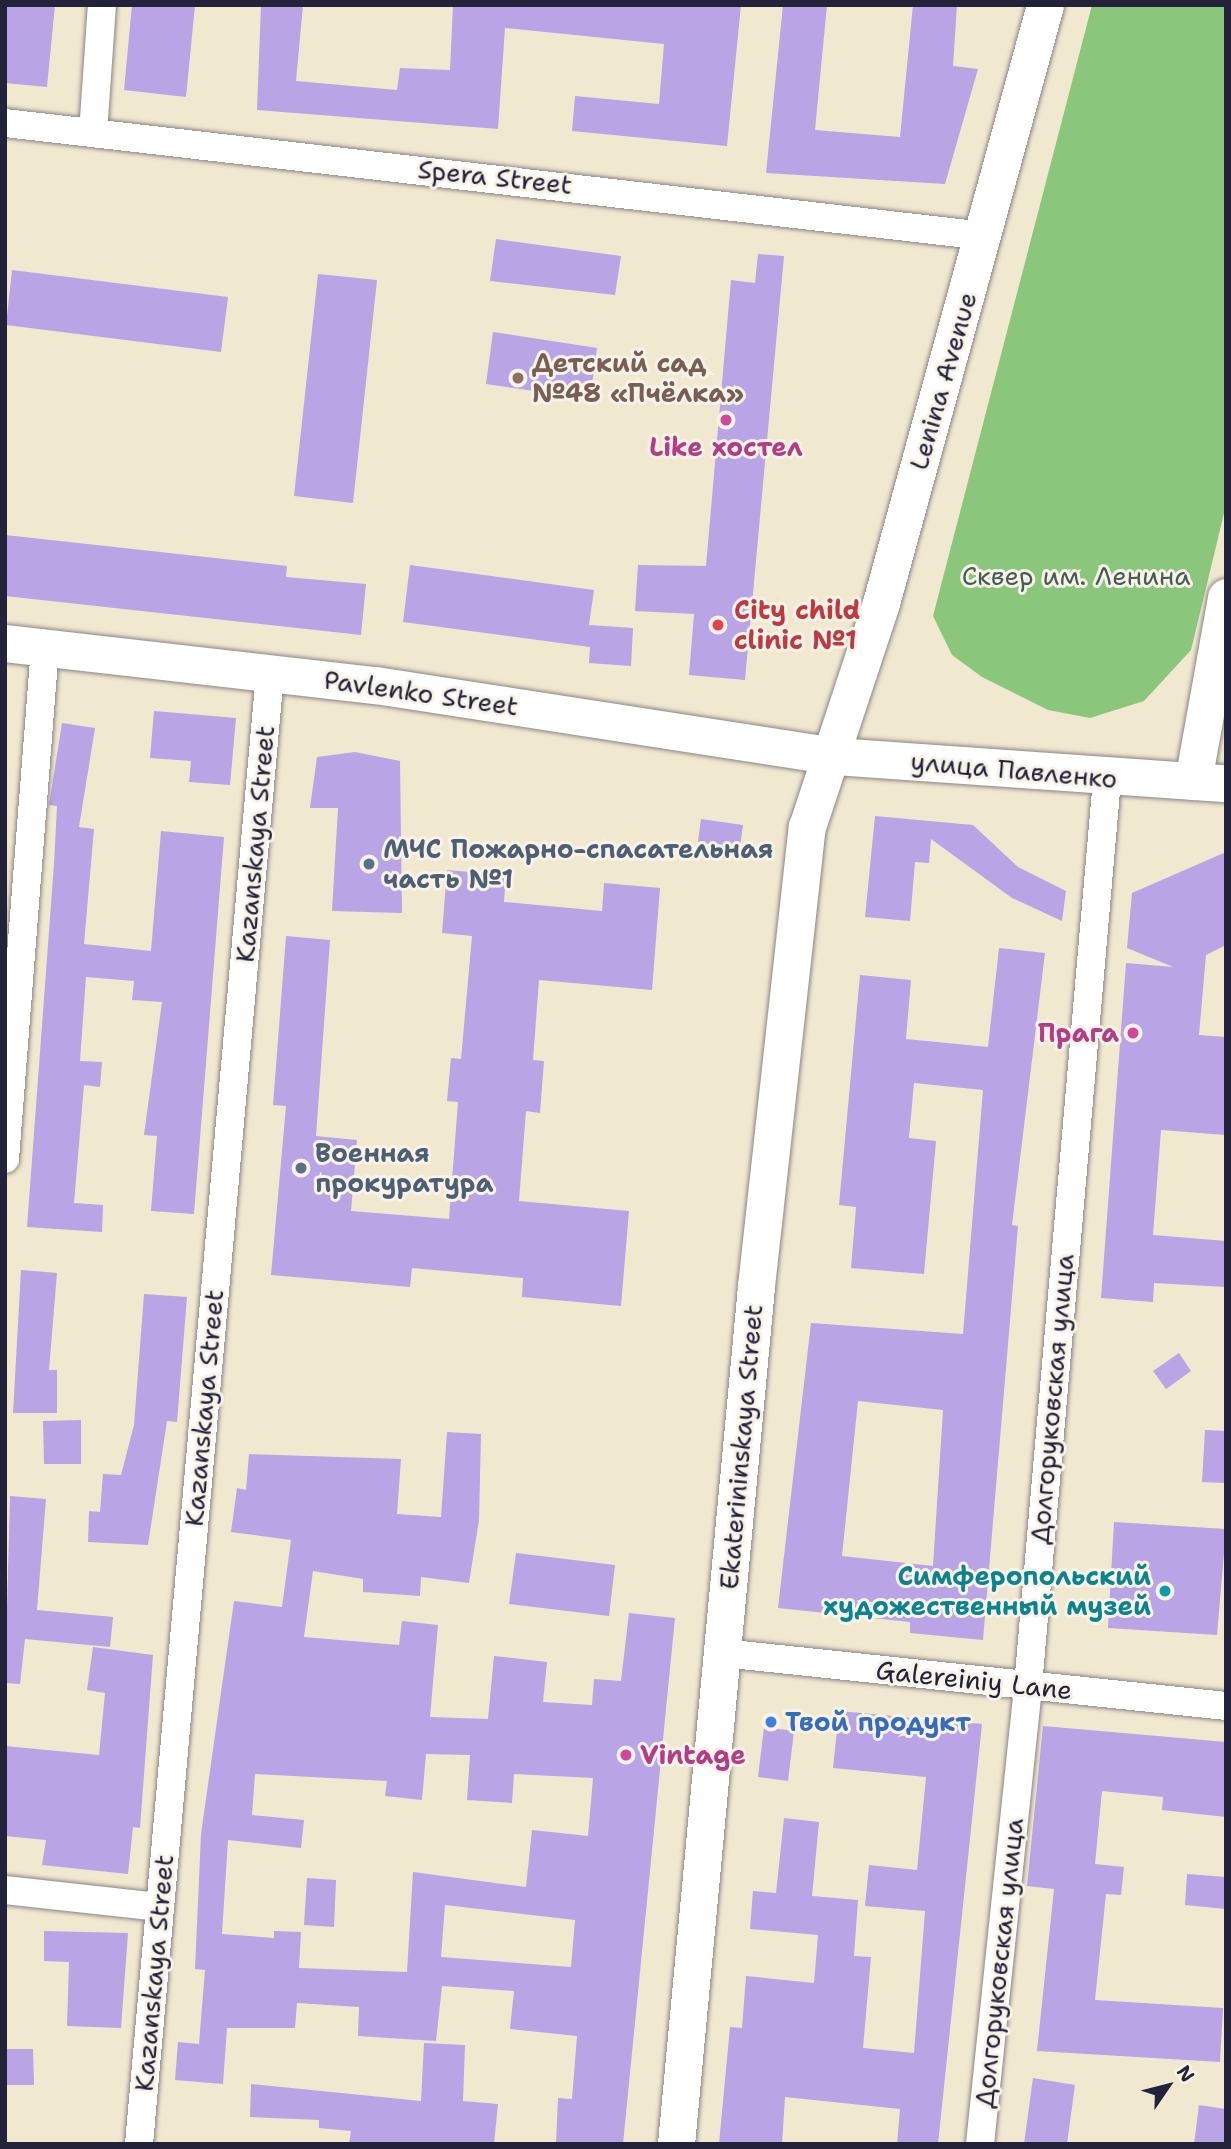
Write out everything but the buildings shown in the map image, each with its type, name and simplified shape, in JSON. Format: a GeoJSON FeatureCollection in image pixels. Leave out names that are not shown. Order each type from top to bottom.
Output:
{"type":"FeatureCollection","features":[{"type":"Feature","properties":{"kind":"main road","name":"Lenina Avenue"},"geometry":{"type":"LineString","coordinates":[[835,756],[985,236],[1045,5]]}},
{"type":"Feature","properties":{"kind":"main road"},"geometry":{"type":"LineString","coordinates":[[1209,782],[1226,597]]}},
{"type":"Feature","properties":{"kind":"main road","name":"Pavlenko Street"},"geometry":{"type":"LineString","coordinates":[[5,643],[270,673],[835,756]]}},
{"type":"Feature","properties":{"kind":"main road","name":"улица Павленко"},"geometry":{"type":"LineString","coordinates":[[835,756],[1107,779],[1209,782]]}},
{"type":"Feature","properties":{"kind":"main road","name":"Ekaterininskaya Street"},"geometry":{"type":"LineString","coordinates":[[676,2144],[722,1653],[807,827],[835,756]]}},
{"type":"Feature","properties":{"kind":"street"},"geometry":{"type":"LineString","coordinates":[[93,133],[102,5]]}},
{"type":"Feature","properties":{"kind":"street","name":"Spera Street"},"geometry":{"type":"LineString","coordinates":[[5,123],[985,236]]}},
{"type":"Feature","properties":{"kind":"street"},"geometry":{"type":"LineString","coordinates":[[5,1159],[45,647]]}},
{"type":"Feature","properties":{"kind":"street","name":"Kazanskaya Street"},"geometry":{"type":"LineString","coordinates":[[139,2144],[270,673]]}},
{"type":"Feature","properties":{"kind":"street","name":"Долгоруковская улица"},"geometry":{"type":"LineString","coordinates":[[980,2144],[1028,1686],[1107,779]]}},
{"type":"Feature","properties":{"kind":"street","name":"Galereiniy Lane"},"geometry":{"type":"LineString","coordinates":[[722,1653],[1226,1706]]}},
{"type":"Feature","properties":{"kind":"street"},"geometry":{"type":"LineString","coordinates":[[5,1890],[160,1907]]}},
{"type":"Feature","properties":{"kind":"green space","name":"Сквер им. Ленина"},"geometry":{"type":"Polygon","coordinates":[[[1092,5],[1226,5],[1226,505],[1191,650],[1144,701],[1090,718],[1048,710],[982,677],[952,655],[933,616],[1092,5]]]}},
{"type":"Feature","properties":{"kind":"place","name":"Детский сад №48 «Пчёлка»"},"geometry":{"type":"Point","coordinates":[518,378]}},
{"type":"Feature","properties":{"kind":"place","name":"Like хостел"},"geometry":{"type":"Point","coordinates":[726,420]}},
{"type":"Feature","properties":{"kind":"place","name":"City child clinic №1"},"geometry":{"type":"Point","coordinates":[718,625]}},
{"type":"Feature","properties":{"kind":"place","name":"МЧС Пожарно-спасательная часть №1"},"geometry":{"type":"Point","coordinates":[369,864]}},
{"type":"Feature","properties":{"kind":"place","name":"Прага"},"geometry":{"type":"Point","coordinates":[1133,1033]}},
{"type":"Feature","properties":{"kind":"place","name":"Военная прокуратура"},"geometry":{"type":"Point","coordinates":[301,1168]}},
{"type":"Feature","properties":{"kind":"place","name":"Симферопольский художественный музей"},"geometry":{"type":"Point","coordinates":[1165,1591]}},
{"type":"Feature","properties":{"kind":"place","name":"Твой продукт"},"geometry":{"type":"Point","coordinates":[771,1722]}},
{"type":"Feature","properties":{"kind":"place","name":"Vintage"},"geometry":{"type":"Point","coordinates":[626,1755]}}]}
